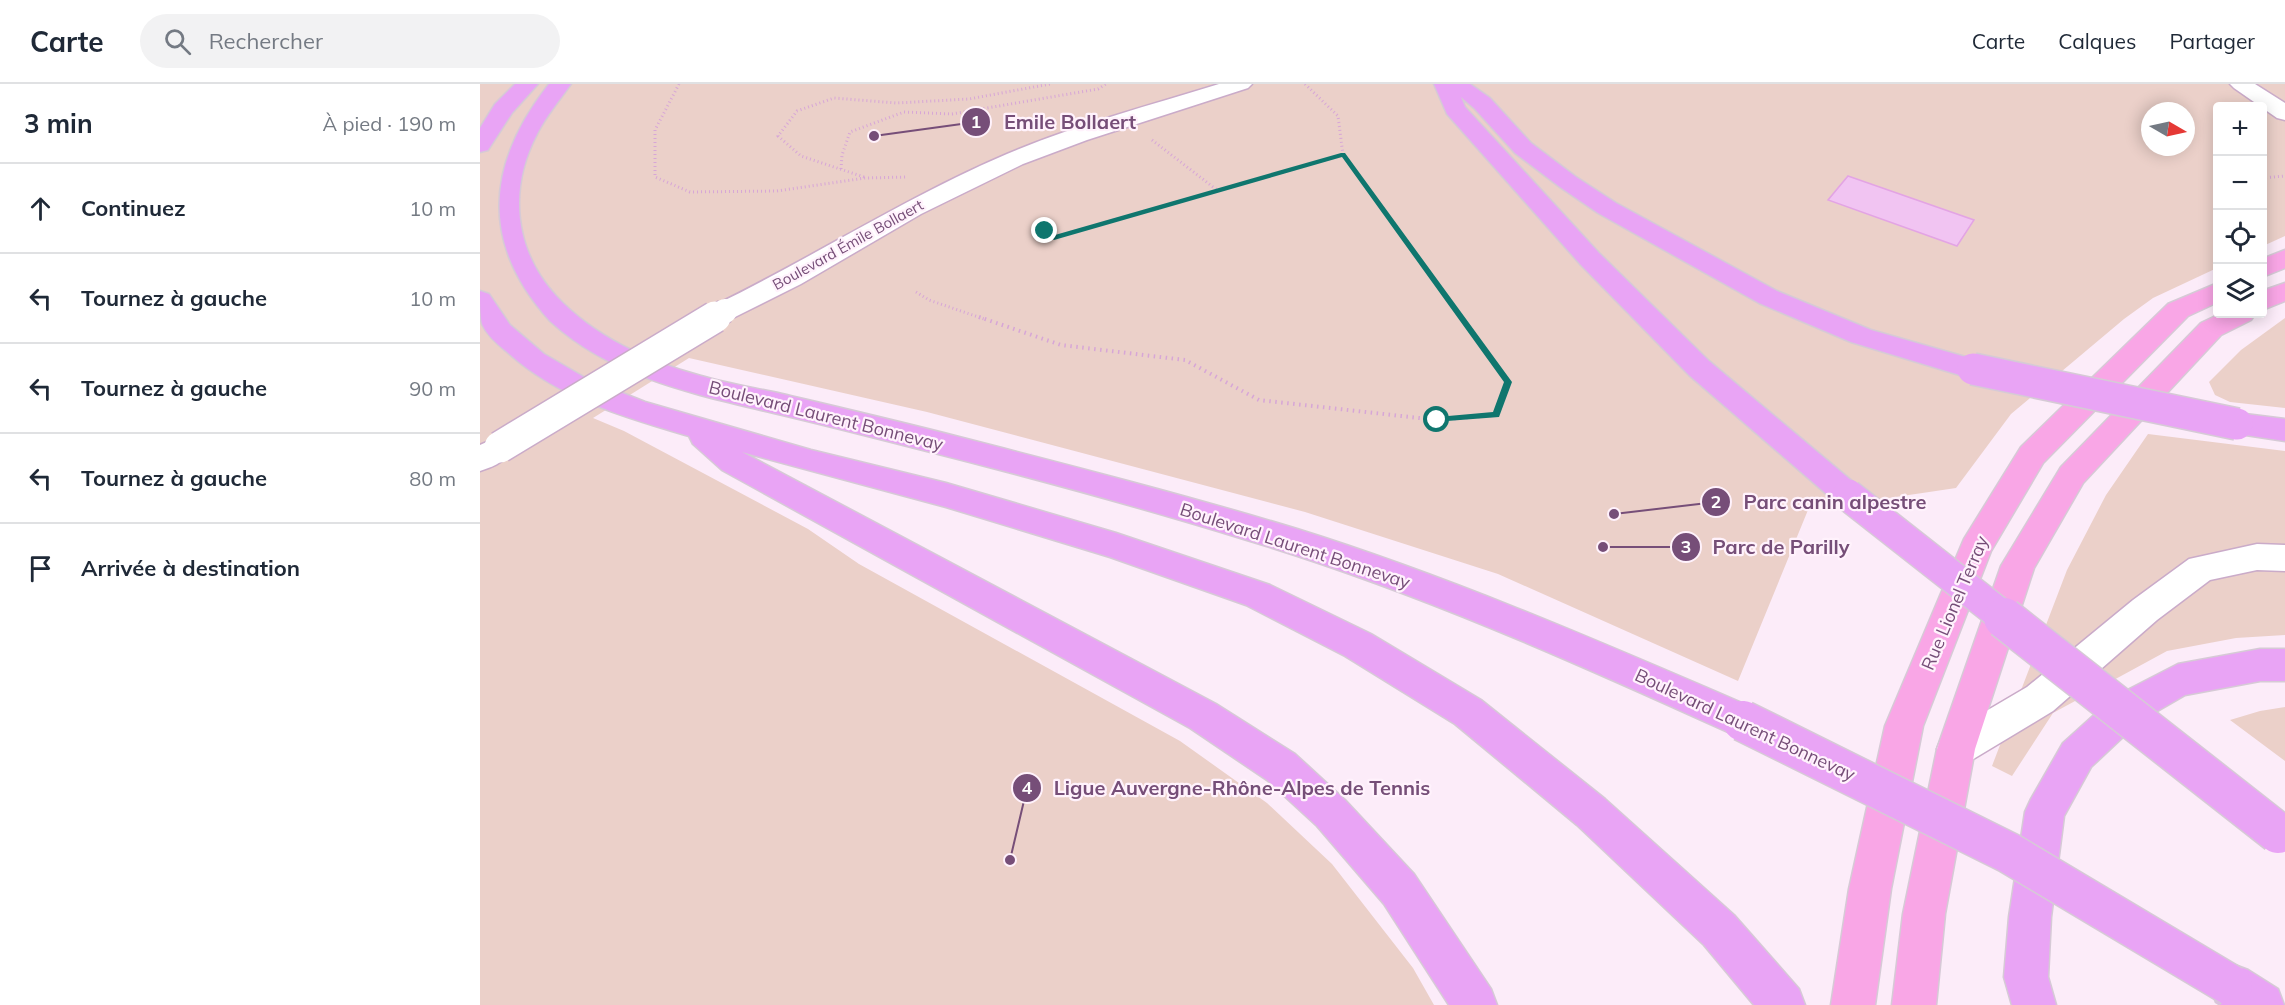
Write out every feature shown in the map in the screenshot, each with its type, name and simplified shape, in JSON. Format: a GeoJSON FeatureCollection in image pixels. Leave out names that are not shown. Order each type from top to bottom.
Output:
{"type":"FeatureCollection","features":[{"type":"Feature","properties":{"kind":"highway"},"geometry":{"type":"LineString","coordinates":[[480,145],[503,109],[527,84]]}},
{"type":"Feature","properties":{"kind":"highway","name":"Boulevard Laurent Bonnevay"},"geometry":{"type":"LineString","coordinates":[[560,84],[541,106],[521,139],[508,172],[504,208],[509,240],[520,270],[547,303],[592,340],[670,377],[970,452],[1175,507],[1347,559],[1557,639],[1743,721],[2009,853],[2247,996]]}},
{"type":"Feature","properties":{"kind":"highway"},"geometry":{"type":"LineString","coordinates":[[1444,84],[1455,109],[1598,267],[1699,368],[1848,495],[2282,836]]}},
{"type":"Feature","properties":{"kind":"highway"},"geometry":{"type":"LineString","coordinates":[[1457,84],[1482,103],[1523,148],[1568,182],[1608,208],[1768,297],[1861,336],[1973,369],[2237,424],[2285,430]]}},
{"type":"Feature","properties":{"kind":"highway"},"geometry":{"type":"LineString","coordinates":[[480,300],[500,332],[534,361],[577,386],[635,410],[696,429],[946,495],[1116,546],[1258,595],[1358,645],[1468,712],[1591,812],[1719,930],[1783,1005]]}},
{"type":"Feature","properties":{"kind":"highway"},"geometry":{"type":"LineString","coordinates":[[696,429],[733,462],[1203,716],[1281,767],[1331,813],[1399,889],[1475,1005]]}},
{"type":"Feature","properties":{"kind":"highway"},"geometry":{"type":"LineString","coordinates":[[2034,1005],[2026,977],[2030,917],[2045,812],[2077,755],[2127,710],[2178,680],[2260,665],[2285,665]]}},
{"type":"Feature","properties":{"kind":"main road"},"geometry":{"type":"LineString","coordinates":[[2267,267],[2285,258]]}},
{"type":"Feature","properties":{"kind":"main road"},"geometry":{"type":"LineString","coordinates":[[2267,300],[2285,291]]}},
{"type":"Feature","properties":{"kind":"main road","name":"Rue Lionel Terray"},"geometry":{"type":"LineString","coordinates":[[1853,1005],[1870,889],[1904,726],[1976,548],[2032,455],[2178,310],[2213,293]]}},
{"type":"Feature","properties":{"kind":"main road"},"geometry":{"type":"LineString","coordinates":[[1914,1005],[1924,914],[1956,749],[2018,566],[2072,475],[2211,329],[2233,318]]}},
{"type":"Feature","properties":{"kind":"lane","name":"Boulevard Émile Bollaert"},"geometry":{"type":"LineString","coordinates":[[490,453],[725,311],[792,278],[948,190],[1015,159],[1128,119],[1241,84]]}},
{"type":"Feature","properties":{"kind":"lane"},"geometry":{"type":"LineString","coordinates":[[2241,84],[2285,113]]}},
{"type":"Feature","properties":{"kind":"lane"},"geometry":{"type":"LineString","coordinates":[[1956,749],[2040,699],[2145,610],[2201,569],[2257,557],[2285,558]]}},
{"type":"Feature","properties":{"kind":"path"},"geometry":{"type":"LineString","coordinates":[[679,84],[655,130],[655,177],[690,192],[777,191],[865,178],[925,177],[948,190]]}},
{"type":"Feature","properties":{"kind":"path"},"geometry":{"type":"LineString","coordinates":[[865,178],[801,156],[778,136],[797,111],[834,98],[896,103],[969,99],[1050,84]]}},
{"type":"Feature","properties":{"kind":"path"},"geometry":{"type":"LineString","coordinates":[[841,169],[842,155],[850,132],[904,112],[952,114],[1098,89],[1106,84]]}},
{"type":"Feature","properties":{"kind":"path"},"geometry":{"type":"LineString","coordinates":[[916,292],[929,300],[1061,345],[1185,360],[1258,400],[1437,420],[1496,415],[1508,382],[1343,155],[1338,116],[1305,84]]}},
{"type":"Feature","properties":{"kind":"path"},"geometry":{"type":"LineString","coordinates":[[1128,119],[1218,191]]}},
{"type":"Feature","properties":{"kind":"path"},"geometry":{"type":"LineString","coordinates":[[1045,231],[1054,237],[1343,155]]}},
{"type":"Feature","properties":{"kind":"path"},"geometry":{"type":"LineString","coordinates":[[2267,178],[2285,176]]}},
{"type":"Feature","properties":{"kind":"shaded area"},"geometry":{"type":"Polygon","coordinates":[[[480,84],[2285,84],[2285,236],[2267,244],[2267,102],[2213,102],[2213,270],[2153,298],[2124,319],[2011,414],[1956,488],[1808,510],[1738,681],[1498,574],[1305,512],[927,412],[689,358],[593,418],[624,431],[808,529],[859,564],[1180,741],[1267,803],[1332,864],[1413,968],[1434,1005],[480,1005],[480,84]]]}},
{"type":"Feature","properties":{"kind":"shaded area"},"geometry":{"type":"Polygon","coordinates":[[[2285,318],[2285,408],[2230,402],[2215,395],[2209,382],[2241,350],[2285,318]]]}},
{"type":"Feature","properties":{"kind":"shaded area"},"geometry":{"type":"Polygon","coordinates":[[[2148,434],[2285,451],[2285,635],[2236,638],[2167,651],[2053,713],[2012,776],[1992,766],[2067,570],[2106,495],[2148,434]]]}},
{"type":"Feature","properties":{"kind":"shaded area"},"geometry":{"type":"Polygon","coordinates":[[[2285,707],[2285,761],[2230,720],[2260,711],[2285,707]]]}},
{"type":"Feature","properties":{"kind":"building"},"geometry":{"type":"Polygon","coordinates":[[[1848,176],[1974,220],[1957,246],[1828,200],[1848,176]]]}},
{"type":"Feature","properties":{"kind":"place","name":"Emile Bollaert"},"geometry":{"type":"Point","coordinates":[874,136]}},
{"type":"Feature","properties":{"kind":"place","name":"Parc canin alpestre"},"geometry":{"type":"Point","coordinates":[1614,514]}},
{"type":"Feature","properties":{"kind":"place","name":"Parc de Parilly"},"geometry":{"type":"Point","coordinates":[1603,547]}},
{"type":"Feature","properties":{"kind":"place","name":"Ligue Auvergne-Rhône-Alpes de Tennis"},"geometry":{"type":"Point","coordinates":[1010,860]}},
{"type":"Feature","properties":{"kind":"route"},"geometry":{"type":"LineString","coordinates":[[1045,231],[1054,237],[1343,155],[1508,382],[1496,415],[1437,420]]}}]}
